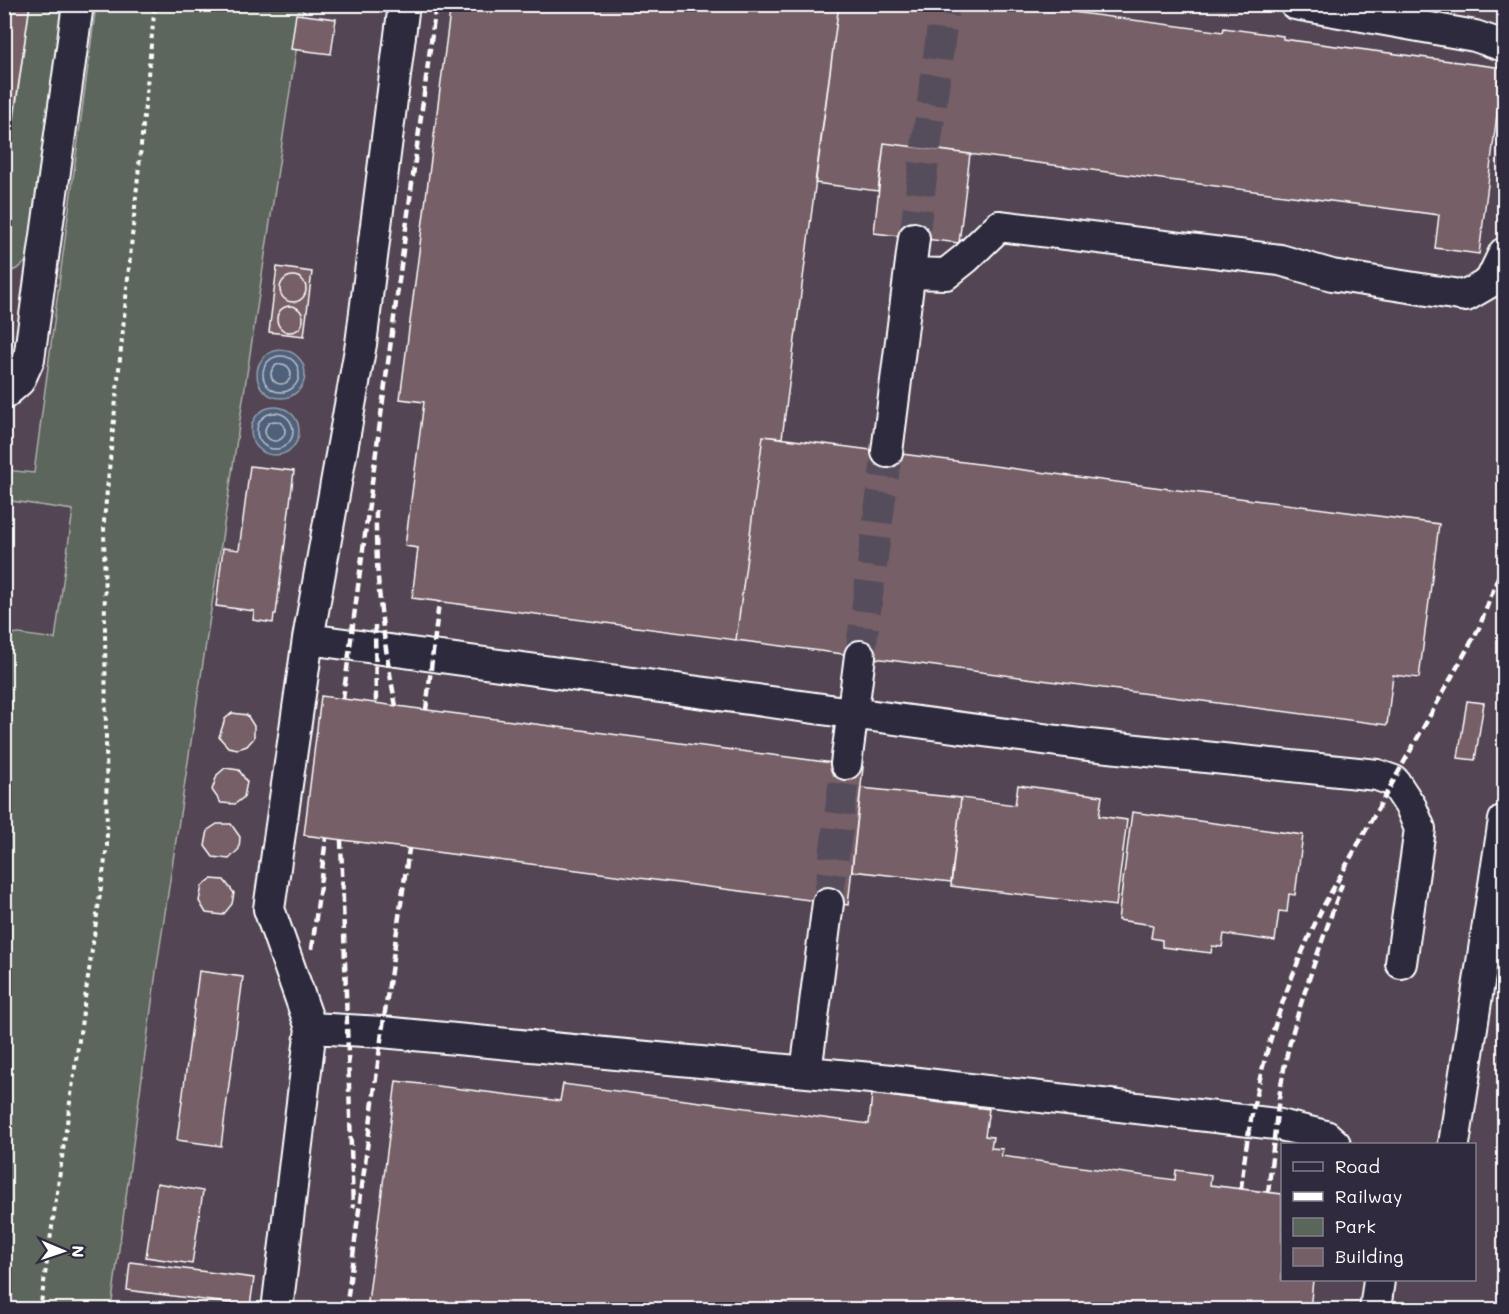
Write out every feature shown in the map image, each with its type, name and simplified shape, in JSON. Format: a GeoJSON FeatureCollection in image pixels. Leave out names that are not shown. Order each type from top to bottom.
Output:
{"type":"FeatureCollection","features":[{"type":"Feature","properties":{"kind":"lane"},"geometry":{"type":"LineString","coordinates":[[4,394],[19,381],[29,359],[78,4]]}},
{"type":"Feature","properties":{"kind":"lane"},"geometry":{"type":"LineString","coordinates":[[277,1310],[311,1028],[269,909],[308,639],[361,344],[404,4]]}},
{"type":"Feature","properties":{"kind":"lane"},"geometry":{"type":"LineString","coordinates":[[1295,4],[1475,36],[1504,46]]}},
{"type":"Feature","properties":{"kind":"lane"},"geometry":{"type":"LineString","coordinates":[[910,273],[946,274],[999,226],[1280,260],[1332,275],[1466,296],[1490,282],[1504,253]]}},
{"type":"Feature","properties":{"kind":"lane"},"geometry":{"type":"LineString","coordinates":[[887,452],[914,238]]}},
{"type":"Feature","properties":{"kind":"lane"},"geometry":{"type":"LineString","coordinates":[[308,639],[1080,744],[1377,775],[1394,781],[1412,807],[1420,829],[1401,963]]}},
{"type":"Feature","properties":{"kind":"lane"},"geometry":{"type":"LineString","coordinates":[[846,764],[860,656]]}},
{"type":"Feature","properties":{"kind":"lane"},"geometry":{"type":"LineString","coordinates":[[1454,1143],[1504,820]]}},
{"type":"Feature","properties":{"kind":"lane"},"geometry":{"type":"LineString","coordinates":[[806,1072],[828,903]]}},
{"type":"Feature","properties":{"kind":"lane"},"geometry":{"type":"LineString","coordinates":[[311,1028],[382,1032],[892,1080],[1276,1124],[1326,1136],[1334,1143]]}},
{"type":"Feature","properties":{"kind":"lane"},"geometry":{"type":"LineString","coordinates":[[1375,1310],[1379,1281]]}},
{"type":"Feature","properties":{"kind":"path"},"geometry":{"type":"LineString","coordinates":[[40,1310],[106,846],[104,521],[155,4]]}},
{"type":"Feature","properties":{"kind":"shaded area"},"geometry":{"type":"Polygon","coordinates":[[[5,5],[1504,5],[1504,1309],[5,1310],[5,5]]]}},
{"type":"Feature","properties":{"kind":"green space"},"geometry":{"type":"Polygon","coordinates":[[[30,5],[65,5],[29,256],[19,268],[5,272],[5,186],[30,5]]]}},
{"type":"Feature","properties":{"kind":"green space"},"geometry":{"type":"Polygon","coordinates":[[[96,5],[303,5],[156,972],[111,1309],[5,1309],[5,632],[55,639],[73,510],[5,500],[5,470],[34,473],[96,5]]]}},
{"type":"Feature","properties":{"kind":"water"},"geometry":{"type":"Polygon","coordinates":[[[281,350],[298,357],[305,374],[298,391],[281,398],[264,391],[257,374],[264,357],[281,350]]]}},
{"type":"Feature","properties":{"kind":"water"},"geometry":{"type":"Polygon","coordinates":[[[275,407],[292,414],[299,431],[292,448],[275,455],[258,448],[251,431],[258,414],[275,407]]]}},
{"type":"Feature","properties":{"kind":"building"},"geometry":{"type":"Polygon","coordinates":[[[4,4],[30,4],[4,186],[4,4]]]}},
{"type":"Feature","properties":{"kind":"building"},"geometry":{"type":"Polygon","coordinates":[[[451,4],[839,4],[782,438],[763,436],[736,640],[412,598],[418,548],[405,546],[424,402],[400,399],[451,4]]]}},
{"type":"Feature","properties":{"kind":"building"},"geometry":{"type":"Polygon","coordinates":[[[839,4],[1012,4],[1223,32],[1224,28],[1283,36],[1283,39],[1503,68],[1479,254],[1435,248],[1439,215],[884,143],[878,191],[815,183],[839,4]]]}},
{"type":"Feature","properties":{"kind":"building"},"geometry":{"type":"Polygon","coordinates":[[[296,14],[336,19],[331,54],[291,49],[296,14]]]}},
{"type":"Feature","properties":{"kind":"building"},"geometry":{"type":"Polygon","coordinates":[[[884,143],[970,154],[959,243],[874,233],[884,143]]]}},
{"type":"Feature","properties":{"kind":"building"},"geometry":{"type":"Polygon","coordinates":[[[277,267],[312,272],[304,336],[269,332],[277,267]]]}},
{"type":"Feature","properties":{"kind":"building"},"geometry":{"type":"Polygon","coordinates":[[[293,276],[302,280],[306,289],[302,298],[293,302],[284,298],[280,289],[284,280],[293,276]]]}},
{"type":"Feature","properties":{"kind":"building"},"geometry":{"type":"Polygon","coordinates":[[[290,306],[299,310],[303,319],[299,328],[290,332],[281,328],[277,319],[281,310],[290,306]]]}},
{"type":"Feature","properties":{"kind":"building"},"geometry":{"type":"Polygon","coordinates":[[[763,436],[1439,524],[1419,678],[1393,675],[1387,725],[736,640],[763,436]]]}},
{"type":"Feature","properties":{"kind":"building"},"geometry":{"type":"Polygon","coordinates":[[[250,466],[294,471],[273,623],[253,620],[254,611],[216,606],[223,548],[239,550],[250,466]]]}},
{"type":"Feature","properties":{"kind":"building"},"geometry":{"type":"Polygon","coordinates":[[[321,696],[863,767],[848,905],[304,835],[321,696]]]}},
{"type":"Feature","properties":{"kind":"building"},"geometry":{"type":"Polygon","coordinates":[[[1467,701],[1484,703],[1475,760],[1458,758],[1467,701]]]}},
{"type":"Feature","properties":{"kind":"building"},"geometry":{"type":"Polygon","coordinates":[[[232,713],[247,715],[254,726],[254,738],[247,746],[238,749],[228,747],[219,737],[225,719],[232,713]]]}},
{"type":"Feature","properties":{"kind":"building"},"geometry":{"type":"Polygon","coordinates":[[[225,768],[239,770],[247,782],[244,797],[235,804],[221,803],[212,790],[217,775],[225,768]]]}},
{"type":"Feature","properties":{"kind":"building"},"geometry":{"type":"Polygon","coordinates":[[[1018,785],[1102,796],[1099,816],[1127,820],[1116,906],[951,886],[961,798],[1015,805],[1018,785]]]}},
{"type":"Feature","properties":{"kind":"building"},"geometry":{"type":"Polygon","coordinates":[[[861,788],[961,798],[951,882],[852,871],[861,788]]]}},
{"type":"Feature","properties":{"kind":"building"},"geometry":{"type":"Polygon","coordinates":[[[1132,812],[1303,835],[1295,895],[1289,894],[1287,912],[1279,911],[1275,941],[1224,934],[1222,947],[1212,946],[1211,953],[1162,947],[1162,940],[1151,938],[1153,925],[1118,920],[1132,812]]]}},
{"type":"Feature","properties":{"kind":"building"},"geometry":{"type":"Polygon","coordinates":[[[217,824],[231,824],[240,837],[239,849],[229,859],[213,857],[205,846],[208,830],[217,824]]]}},
{"type":"Feature","properties":{"kind":"building"},"geometry":{"type":"Polygon","coordinates":[[[211,879],[224,880],[234,893],[232,904],[223,915],[206,913],[199,901],[202,886],[211,879]]]}},
{"type":"Feature","properties":{"kind":"building"},"geometry":{"type":"Polygon","coordinates":[[[199,971],[243,977],[221,1146],[177,1140],[199,971]]]}},
{"type":"Feature","properties":{"kind":"building"},"geometry":{"type":"Polygon","coordinates":[[[396,1081],[560,1101],[563,1084],[869,1124],[872,1094],[989,1109],[985,1136],[993,1137],[991,1148],[1003,1149],[1001,1156],[1175,1180],[1176,1170],[1211,1175],[1210,1185],[1281,1194],[1281,1281],[1313,1281],[1310,1310],[367,1310],[396,1081]]]}},
{"type":"Feature","properties":{"kind":"building"},"geometry":{"type":"Polygon","coordinates":[[[157,1183],[203,1191],[192,1264],[146,1257],[157,1183]]]}},
{"type":"Feature","properties":{"kind":"building"},"geometry":{"type":"Polygon","coordinates":[[[130,1262],[254,1278],[250,1306],[127,1290],[130,1262]]]}},
{"type":"Feature","properties":{"kind":"tunnel"},"geometry":{"type":"LineString","coordinates":[[914,238],[945,4]]}},
{"type":"Feature","properties":{"kind":"tunnel"},"geometry":{"type":"LineString","coordinates":[[860,656],[887,452]]}},
{"type":"Feature","properties":{"kind":"tunnel"},"geometry":{"type":"LineString","coordinates":[[828,903],[846,764]]}},
{"type":"Feature","properties":{"kind":"railway"},"geometry":{"type":"LineString","coordinates":[[343,699],[436,4]]}},
{"type":"Feature","properties":{"kind":"railway"},"geometry":{"type":"LineString","coordinates":[[376,510],[381,608],[396,706]]}},
{"type":"Feature","properties":{"kind":"railway"},"geometry":{"type":"LineString","coordinates":[[1241,1189],[1260,1079],[1269,1043],[1293,973],[1324,905],[1479,628],[1504,561]]}},
{"type":"Feature","properties":{"kind":"railway"},"geometry":{"type":"LineString","coordinates":[[426,710],[439,602]]}},
{"type":"Feature","properties":{"kind":"railway"},"geometry":{"type":"LineString","coordinates":[[375,625],[376,703]]}},
{"type":"Feature","properties":{"kind":"railway"},"geometry":{"type":"LineString","coordinates":[[312,949],[326,838]]}},
{"type":"Feature","properties":{"kind":"railway"},"geometry":{"type":"LineString","coordinates":[[341,840],[353,1208]]}},
{"type":"Feature","properties":{"kind":"railway"},"geometry":{"type":"LineString","coordinates":[[346,1310],[382,1032],[409,849]]}},
{"type":"Feature","properties":{"kind":"railway"},"geometry":{"type":"LineString","coordinates":[[1268,1193],[1279,1101],[1289,1046],[1307,985],[1342,884]]}}]}
